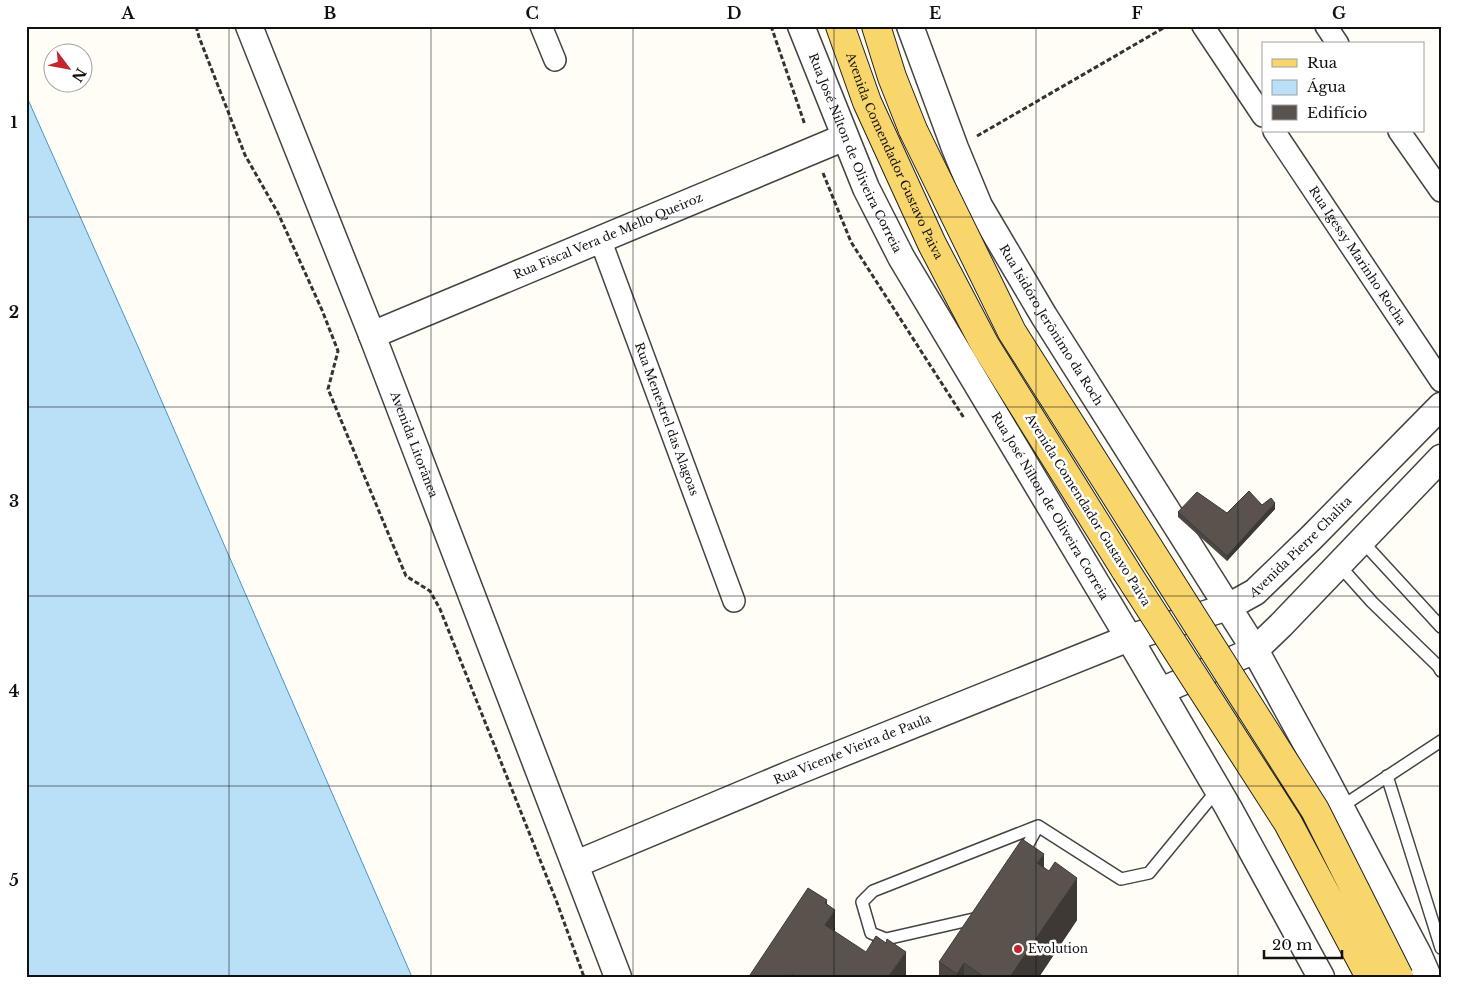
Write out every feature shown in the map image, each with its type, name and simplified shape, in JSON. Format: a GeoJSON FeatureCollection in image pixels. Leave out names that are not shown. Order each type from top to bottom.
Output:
{"type":"FeatureCollection","features":[{"type":"Feature","properties":{"kind":"main road","name":"Avenida Comendador Gustavo Paiva"},"geometry":{"type":"LineString","coordinates":[[840,26],[867,102],[884,141],[932,244],[985,345],[1126,571],[1288,823],[1370,977]]}},
{"type":"Feature","properties":{"kind":"main road"},"geometry":{"type":"LineString","coordinates":[[876,26],[892,77],[913,130],[1012,332],[1315,810],[1400,977]]}},
{"type":"Feature","properties":{"kind":"street","name":"Avenida Litorânea"},"geometry":{"type":"LineString","coordinates":[[249,26],[372,334],[618,977]]}},
{"type":"Feature","properties":{"kind":"street"},"geometry":{"type":"LineString","coordinates":[[541,26],[555,60]]}},
{"type":"Feature","properties":{"kind":"street","name":"Rua José Nilton de Oliveira Correia"},"geometry":{"type":"LineString","coordinates":[[801,26],[866,188],[901,257],[1161,691],[1218,789],[1321,977]]}},
{"type":"Feature","properties":{"kind":"street","name":"Rua Isidóro Jerônimo da Roch"},"geometry":{"type":"LineString","coordinates":[[910,26],[955,148],[980,206],[1044,316],[1228,607]]}},
{"type":"Feature","properties":{"kind":"street"},"geometry":{"type":"LineString","coordinates":[[1203,26],[1262,114]]}},
{"type":"Feature","properties":{"kind":"street"},"geometry":{"type":"LineString","coordinates":[[1326,26],[1337,42]]}},
{"type":"Feature","properties":{"kind":"street","name":"Rua Igessy Marinho Rocha"},"geometry":{"type":"LineString","coordinates":[[1275,132],[1441,381]]}},
{"type":"Feature","properties":{"kind":"street"},"geometry":{"type":"LineString","coordinates":[[1400,132],[1441,191]]}},
{"type":"Feature","properties":{"kind":"street","name":"Rua Fiscal Vera de Mello Queiroz"},"geometry":{"type":"LineString","coordinates":[[372,334],[845,137]]}},
{"type":"Feature","properties":{"kind":"street","name":"Rua Menestrel das Alagoas"},"geometry":{"type":"LineString","coordinates":[[600,239],[734,601]]}},
{"type":"Feature","properties":{"kind":"street","name":"Avenida Pierre Chalita"},"geometry":{"type":"LineString","coordinates":[[1129,638],[1228,607],[1254,592],[1312,538],[1441,406]]}},
{"type":"Feature","properties":{"kind":"street"},"geometry":{"type":"LineString","coordinates":[[1161,691],[1255,650],[1441,458]]}},
{"type":"Feature","properties":{"kind":"street"},"geometry":{"type":"LineString","coordinates":[[1312,538],[1338,564]]}},
{"type":"Feature","properties":{"kind":"street"},"geometry":{"type":"LineString","coordinates":[[1228,607],[1255,650],[1341,807],[1428,977]]}},
{"type":"Feature","properties":{"kind":"street","name":"Rua Vicente Vieira de Paula"},"geometry":{"type":"LineString","coordinates":[[576,864],[793,772],[1129,638]]}},
{"type":"Feature","properties":{"kind":"lane"},"geometry":{"type":"LineString","coordinates":[[1361,540],[1441,627]]}},
{"type":"Feature","properties":{"kind":"lane"},"geometry":{"type":"LineString","coordinates":[[1338,564],[1372,602],[1441,671]]}},
{"type":"Feature","properties":{"kind":"lane"},"geometry":{"type":"LineString","coordinates":[[1341,807],[1441,740]]}},
{"type":"Feature","properties":{"kind":"lane"},"geometry":{"type":"LineString","coordinates":[[1387,776],[1441,948]]}},
{"type":"Feature","properties":{"kind":"lane"},"geometry":{"type":"LineString","coordinates":[[1038,826],[1122,879],[1150,873],[1218,789]]}},
{"type":"Feature","properties":{"kind":"lane"},"geometry":{"type":"LineString","coordinates":[[1038,826],[996,902],[978,918],[886,939],[871,933],[862,902],[873,891],[1038,826]]}},
{"type":"Feature","properties":{"kind":"path"},"geometry":{"type":"LineString","coordinates":[[196,26],[245,155],[278,213],[322,310],[338,351],[328,389],[406,576],[430,591],[440,609],[556,900],[584,977]]}},
{"type":"Feature","properties":{"kind":"path"},"geometry":{"type":"LineString","coordinates":[[955,148],[1167,26]]}},
{"type":"Feature","properties":{"kind":"water"},"geometry":{"type":"Polygon","coordinates":[[[26,95],[139,349],[412,977],[26,977],[26,95]]]}},
{"type":"Feature","properties":{"kind":"building"},"geometry":{"type":"Polygon","coordinates":[[[1249,491],[1262,505],[1271,498],[1275,503],[1227,556],[1178,512],[1197,492],[1227,513],[1249,491]]]}},
{"type":"Feature","properties":{"kind":"building"},"geometry":{"type":"Polygon","coordinates":[[[1022,839],[1044,854],[1037,863],[1049,871],[1055,862],[1077,878],[1010,977],[984,977],[964,963],[957,974],[939,962],[1022,839]]]}},
{"type":"Feature","properties":{"kind":"building"},"geometry":{"type":"Polygon","coordinates":[[[808,888],[827,900],[825,903],[835,910],[825,925],[866,952],[876,936],[886,943],[887,939],[906,952],[888,977],[796,977],[792,974],[790,977],[753,977],[750,975],[808,888]]]}},
{"type":"Feature","properties":{"kind":"place","name":"Evolution"},"geometry":{"type":"Point","coordinates":[1018,949]}}]}
